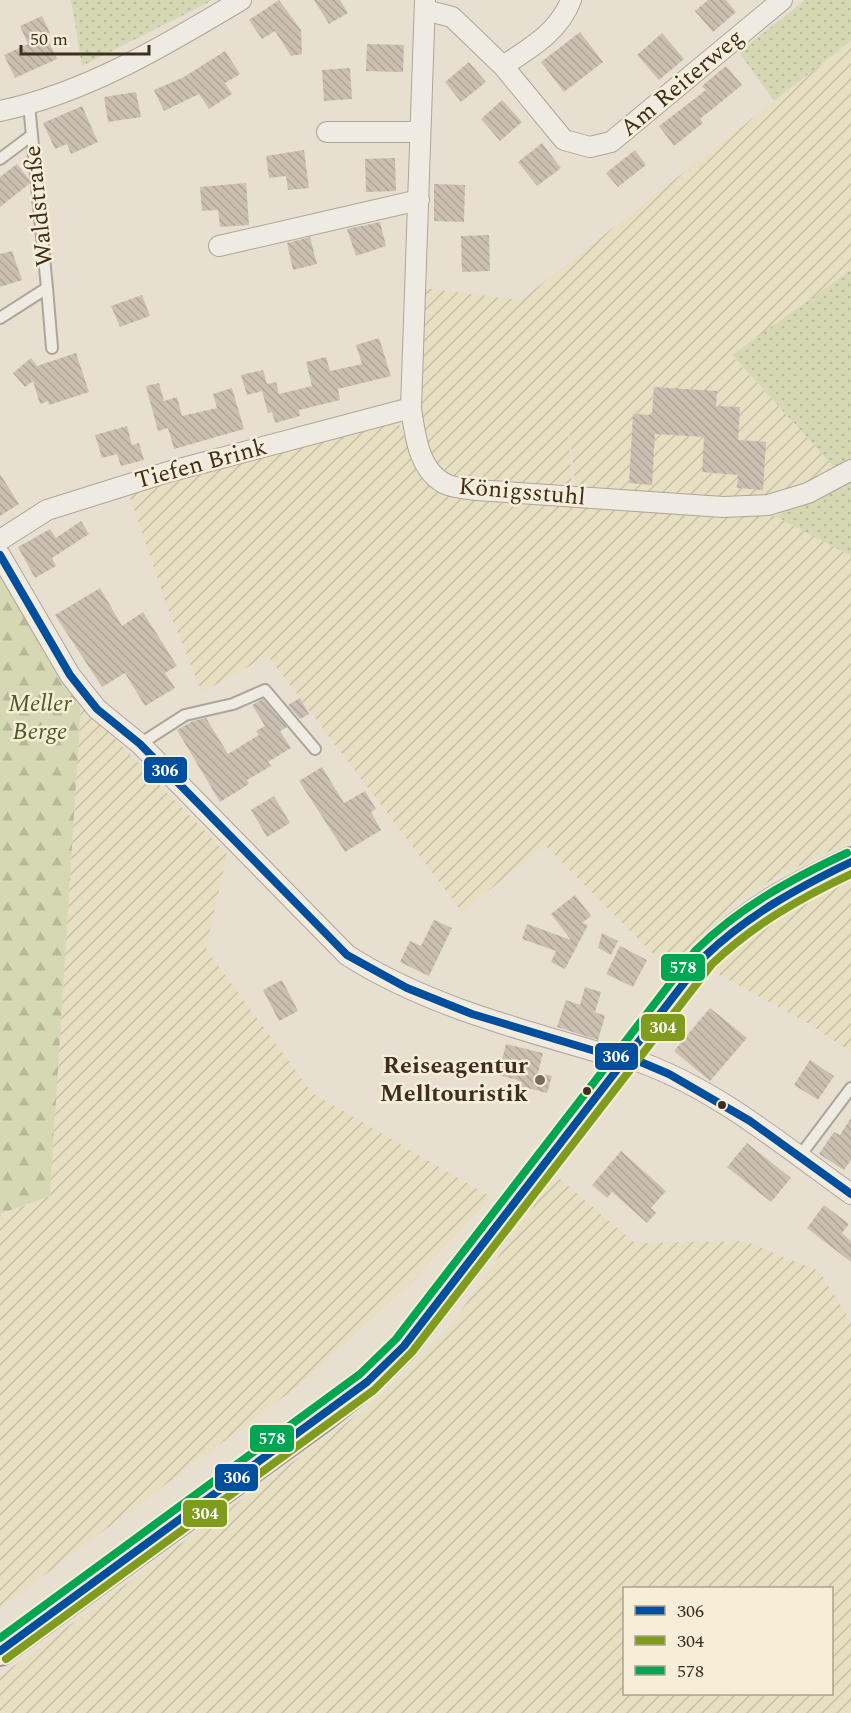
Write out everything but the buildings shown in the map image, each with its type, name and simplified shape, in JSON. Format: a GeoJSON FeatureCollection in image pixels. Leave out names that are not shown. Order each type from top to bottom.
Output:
{"type":"FeatureCollection","features":[{"type":"Feature","properties":{"kind":"main road"},"geometry":{"type":"LineString","coordinates":[[0,1652],[368,1382],[411,1337],[697,965],[725,935],[761,908],[851,862]]}},
{"type":"Feature","properties":{"kind":"street"},"geometry":{"type":"LineString","coordinates":[[0,111],[29,105],[68,91],[180,37],[241,0]]}},
{"type":"Feature","properties":{"kind":"street"},"geometry":{"type":"LineString","coordinates":[[503,66],[541,41],[566,13],[571,0]]}},
{"type":"Feature","properties":{"kind":"street","name":"Am Reiterweg"},"geometry":{"type":"LineString","coordinates":[[425,5],[452,17],[503,66],[564,140],[590,147],[611,142],[782,0]]}},
{"type":"Feature","properties":{"kind":"street","name":"Königsstuhl"},"geometry":{"type":"LineString","coordinates":[[425,5],[411,408],[415,436],[426,468],[448,485],[476,490],[723,507],[768,505],[808,493],[851,470]]}},
{"type":"Feature","properties":{"kind":"street"},"geometry":{"type":"LineString","coordinates":[[327,132],[420,132]]}},
{"type":"Feature","properties":{"kind":"street"},"geometry":{"type":"LineString","coordinates":[[219,246],[419,200]]}},
{"type":"Feature","properties":{"kind":"street","name":"Tiefen Brink"},"geometry":{"type":"LineString","coordinates":[[0,540],[47,510],[135,482],[411,408]]}},
{"type":"Feature","properties":{"kind":"street"},"geometry":{"type":"LineString","coordinates":[[0,555],[70,675],[98,709],[140,744],[347,956],[381,977],[420,995],[608,1055],[641,1062],[723,1103],[851,1194]]}},
{"type":"Feature","properties":{"kind":"lane","name":"Waldstraße"},"geometry":{"type":"LineString","coordinates":[[0,318],[48,288],[29,105]]}},
{"type":"Feature","properties":{"kind":"lane"},"geometry":{"type":"LineString","coordinates":[[0,159],[32,135]]}},
{"type":"Feature","properties":{"kind":"lane"},"geometry":{"type":"LineString","coordinates":[[48,288],[52,348]]}},
{"type":"Feature","properties":{"kind":"lane"},"geometry":{"type":"LineString","coordinates":[[140,744],[185,715],[233,704],[265,690],[315,749]]}},
{"type":"Feature","properties":{"kind":"lane"},"geometry":{"type":"LineString","coordinates":[[799,1157],[851,1088]]}},
{"type":"Feature","properties":{"kind":"shaded area"},"geometry":{"type":"Polygon","coordinates":[[[851,41],[851,270],[732,356],[836,469],[775,498],[730,501],[576,489],[567,413],[572,489],[480,485],[453,478],[434,463],[421,434],[423,288],[521,300],[851,41]]]}},
{"type":"Feature","properties":{"kind":"shaded area"},"geometry":{"type":"Polygon","coordinates":[[[397,420],[420,471],[446,491],[730,515],[775,516],[851,556],[851,841],[776,877],[729,907],[670,971],[545,845],[462,912],[268,656],[202,692],[169,611],[129,495],[397,420]]]}},
{"type":"Feature","properties":{"kind":"shaded area"},"geometry":{"type":"Polygon","coordinates":[[[81,704],[227,854],[206,949],[312,1093],[491,1197],[413,1281],[298,1386],[0,1608],[0,1215],[50,1196],[81,704]]]}},
{"type":"Feature","properties":{"kind":"shaded area"},"geometry":{"type":"Polygon","coordinates":[[[851,879],[851,1052],[811,1025],[711,970],[732,947],[777,913],[851,879]]]}},
{"type":"Feature","properties":{"kind":"shaded area"},"geometry":{"type":"Polygon","coordinates":[[[555,1175],[635,1243],[745,1241],[819,1271],[851,1322],[851,1713],[0,1713],[0,1676],[373,1403],[446,1332],[555,1175]]]}},
{"type":"Feature","properties":{"kind":"green space"},"geometry":{"type":"Polygon","coordinates":[[[71,0],[213,0],[82,66],[71,0]]]}},
{"type":"Feature","properties":{"kind":"green space"},"geometry":{"type":"Polygon","coordinates":[[[805,0],[851,0],[851,41],[774,101],[739,52],[805,0]]]}},
{"type":"Feature","properties":{"kind":"green space"},"geometry":{"type":"Polygon","coordinates":[[[851,270],[851,462],[836,469],[732,355],[851,270]]]}},
{"type":"Feature","properties":{"kind":"green space"},"geometry":{"type":"Polygon","coordinates":[[[851,478],[851,556],[775,516],[851,478]]]}},
{"type":"Feature","properties":{"kind":"green space","name":"Meller Berge"},"geometry":{"type":"Polygon","coordinates":[[[0,571],[81,704],[50,1196],[0,1214],[0,571]]]}},
{"type":"Feature","properties":{"kind":"transit line","name":"306"},"geometry":{"type":"LineString","coordinates":[[0,555],[70,675],[97,709],[140,744],[347,955],[407,988],[472,1014],[605,1054],[636,1060],[669,1074],[750,1121],[851,1194]]}},
{"type":"Feature","properties":{"kind":"transit line","name":"578"},"geometry":{"type":"LineString","coordinates":[[0,1638],[360,1374],[396,1339],[696,950],[748,907],[806,873],[847,853]]}},
{"type":"Feature","properties":{"kind":"transit line","name":"306"},"geometry":{"type":"LineString","coordinates":[[0,1651],[367,1382],[404,1346],[704,957],[756,915],[811,882],[851,862]]}},
{"type":"Feature","properties":{"kind":"transit line","name":"304"},"geometry":{"type":"LineString","coordinates":[[6,1659],[374,1390],[412,1352],[712,964],[778,913],[851,874]]}},
{"type":"Feature","properties":{"kind":"place","name":"Reiseagentur Melltouristik"},"geometry":{"type":"Point","coordinates":[540,1080]}}]}
